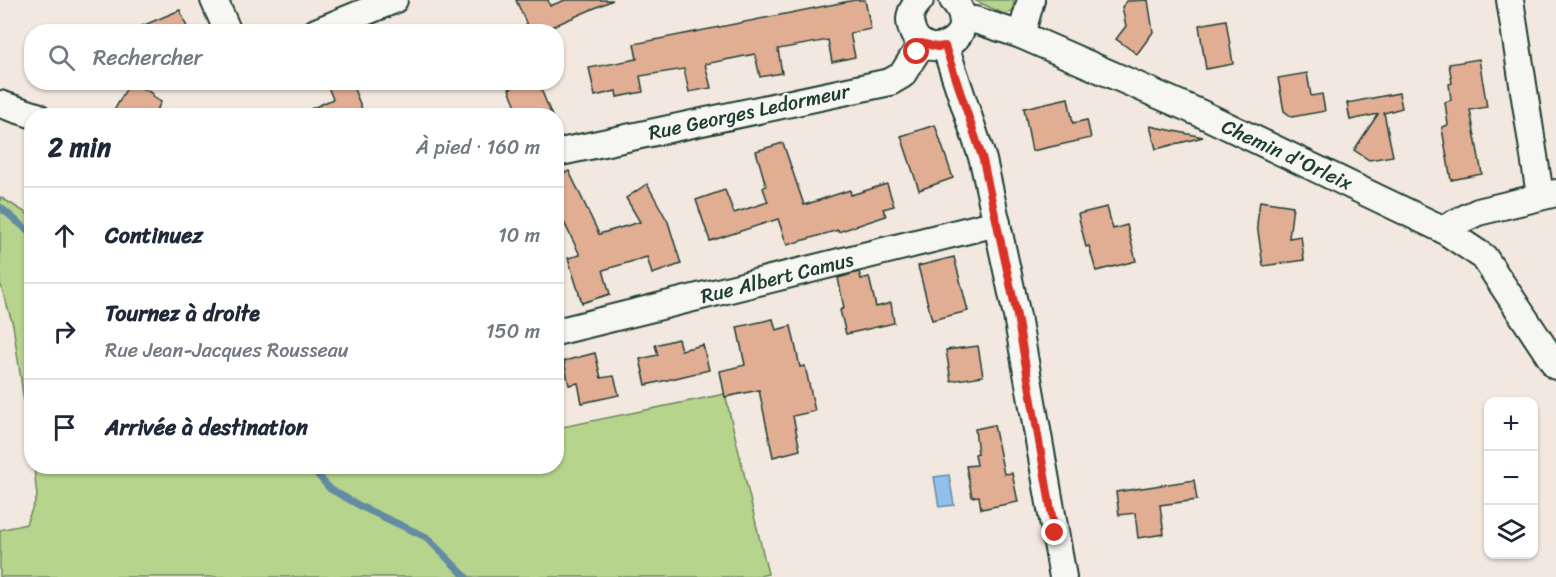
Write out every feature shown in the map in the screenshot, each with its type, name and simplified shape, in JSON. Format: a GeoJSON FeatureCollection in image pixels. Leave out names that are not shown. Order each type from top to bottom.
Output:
{"type":"FeatureCollection","features":[{"type":"Feature","properties":{"kind":"street"},"geometry":{"type":"LineString","coordinates":[[214,0],[224,24]]}},
{"type":"Feature","properties":{"kind":"street"},"geometry":{"type":"LineString","coordinates":[[336,24],[394,0]]}},
{"type":"Feature","properties":{"kind":"street"},"geometry":{"type":"LineString","coordinates":[[1021,35],[1031,0]]}},
{"type":"Feature","properties":{"kind":"street"},"geometry":{"type":"LineString","coordinates":[[1442,229],[1478,212],[1548,194],[1510,0]]}},
{"type":"Feature","properties":{"kind":"street"},"geometry":{"type":"LineString","coordinates":[[915,1],[910,21],[916,37],[934,44],[983,160],[1017,316],[1063,577]]}},
{"type":"Feature","properties":{"kind":"street","name":"Chemin d'Orleix"},"geometry":{"type":"LineString","coordinates":[[958,10],[975,20],[1021,35],[1202,114],[1442,229],[1484,257],[1556,366]]}},
{"type":"Feature","properties":{"kind":"street","name":"Rue Georges Ledormeur"},"geometry":{"type":"LineString","coordinates":[[564,151],[890,82],[902,75],[934,44],[958,36],[958,10]]}},
{"type":"Feature","properties":{"kind":"street"},"geometry":{"type":"LineString","coordinates":[[0,104],[24,112]]}},
{"type":"Feature","properties":{"kind":"street","name":"Rue Albert Camus"},"geometry":{"type":"LineString","coordinates":[[564,330],[997,223]]}},
{"type":"Feature","properties":{"kind":"green space"},"geometry":{"type":"Polygon","coordinates":[[[974,0],[1014,0],[1012,12],[1004,14],[974,0]]]}},
{"type":"Feature","properties":{"kind":"green space"},"geometry":{"type":"Polygon","coordinates":[[[0,197],[24,212],[24,401],[13,325],[0,283],[0,197]]]}},
{"type":"Feature","properties":{"kind":"green space"},"geometry":{"type":"Polygon","coordinates":[[[725,394],[768,574],[755,577],[0,577],[0,530],[26,524],[37,497],[35,474],[564,474],[564,427],[725,394]]]}},
{"type":"Feature","properties":{"kind":"water"},"geometry":{"type":"Polygon","coordinates":[[[949,475],[954,505],[939,507],[934,477],[949,475]]]}},
{"type":"Feature","properties":{"kind":"building"},"geometry":{"type":"Polygon","coordinates":[[[516,0],[548,0],[550,6],[565,0],[613,0],[558,24],[526,24],[516,0]]]}},
{"type":"Feature","properties":{"kind":"building"},"geometry":{"type":"Polygon","coordinates":[[[855,0],[865,0],[871,29],[850,33],[855,57],[832,62],[828,40],[778,49],[782,73],[760,77],[755,54],[705,64],[711,88],[689,92],[684,69],[640,76],[643,92],[617,97],[616,91],[595,96],[589,68],[637,59],[634,44],[855,0]]]}},
{"type":"Feature","properties":{"kind":"building"},"geometry":{"type":"Polygon","coordinates":[[[1148,0],[1153,32],[1137,54],[1116,39],[1126,26],[1122,7],[1127,1],[1148,0]]]}},
{"type":"Feature","properties":{"kind":"building"},"geometry":{"type":"Polygon","coordinates":[[[180,10],[186,24],[147,24],[180,10]]]}},
{"type":"Feature","properties":{"kind":"building"},"geometry":{"type":"Polygon","coordinates":[[[1226,20],[1233,64],[1206,69],[1199,25],[1226,20]]]}},
{"type":"Feature","properties":{"kind":"building"},"geometry":{"type":"Polygon","coordinates":[[[1479,59],[1487,107],[1470,110],[1482,174],[1451,180],[1442,129],[1448,125],[1445,102],[1451,100],[1449,84],[1452,83],[1449,64],[1479,59]]]}},
{"type":"Feature","properties":{"kind":"building"},"geometry":{"type":"Polygon","coordinates":[[[1307,73],[1311,96],[1322,94],[1325,111],[1292,117],[1284,111],[1278,78],[1307,73]]]}},
{"type":"Feature","properties":{"kind":"building"},"geometry":{"type":"Polygon","coordinates":[[[126,90],[146,90],[161,102],[158,108],[116,108],[126,90]]]}},
{"type":"Feature","properties":{"kind":"building"},"geometry":{"type":"Polygon","coordinates":[[[329,90],[354,90],[362,108],[313,108],[333,99],[329,90]]]}},
{"type":"Feature","properties":{"kind":"building"},"geometry":{"type":"Polygon","coordinates":[[[509,90],[541,90],[549,108],[517,108],[509,90]]]}},
{"type":"Feature","properties":{"kind":"building"},"geometry":{"type":"Polygon","coordinates":[[[1399,93],[1402,108],[1384,113],[1393,156],[1369,160],[1354,150],[1378,114],[1350,120],[1347,103],[1399,93]]]}},
{"type":"Feature","properties":{"kind":"building"},"geometry":{"type":"Polygon","coordinates":[[[1068,98],[1073,123],[1087,120],[1091,138],[1032,151],[1024,108],[1068,98]]]}},
{"type":"Feature","properties":{"kind":"building"},"geometry":{"type":"Polygon","coordinates":[[[935,125],[953,178],[919,190],[901,136],[935,125]]]}},
{"type":"Feature","properties":{"kind":"building"},"geometry":{"type":"Polygon","coordinates":[[[1150,126],[1203,137],[1156,149],[1150,126]]]}},
{"type":"Feature","properties":{"kind":"building"},"geometry":{"type":"Polygon","coordinates":[[[783,143],[804,205],[850,190],[851,195],[887,184],[894,206],[883,209],[886,216],[838,232],[838,230],[787,245],[778,219],[710,241],[696,200],[725,190],[734,213],[768,202],[756,151],[783,143]]]}},
{"type":"Feature","properties":{"kind":"building"},"geometry":{"type":"Polygon","coordinates":[[[569,171],[599,234],[640,222],[626,198],[647,184],[668,222],[681,264],[652,274],[647,257],[603,270],[610,294],[582,303],[568,258],[580,255],[564,222],[564,173],[569,171]]]}},
{"type":"Feature","properties":{"kind":"building"},"geometry":{"type":"Polygon","coordinates":[[[1260,201],[1293,206],[1289,238],[1301,236],[1304,260],[1263,266],[1257,224],[1260,201]]]}},
{"type":"Feature","properties":{"kind":"building"},"geometry":{"type":"Polygon","coordinates":[[[1107,207],[1113,229],[1127,225],[1136,261],[1096,271],[1089,246],[1086,247],[1078,214],[1107,207]]]}},
{"type":"Feature","properties":{"kind":"building"},"geometry":{"type":"Polygon","coordinates":[[[954,257],[968,311],[932,320],[918,266],[954,257]]]}},
{"type":"Feature","properties":{"kind":"building"},"geometry":{"type":"Polygon","coordinates":[[[859,272],[861,279],[869,277],[876,307],[891,303],[894,323],[846,334],[840,310],[844,308],[838,278],[859,272]]]}},
{"type":"Feature","properties":{"kind":"building"},"geometry":{"type":"Polygon","coordinates":[[[773,319],[776,330],[791,326],[800,367],[805,366],[815,411],[793,416],[800,450],[773,457],[759,390],[725,397],[720,371],[745,365],[737,327],[773,319]]]}},
{"type":"Feature","properties":{"kind":"building"},"geometry":{"type":"Polygon","coordinates":[[[678,339],[681,350],[703,345],[709,370],[646,385],[640,359],[658,355],[655,345],[678,339]]]}},
{"type":"Feature","properties":{"kind":"building"},"geometry":{"type":"Polygon","coordinates":[[[978,346],[983,376],[951,381],[946,350],[978,346]]]}},
{"type":"Feature","properties":{"kind":"building"},"geometry":{"type":"Polygon","coordinates":[[[595,353],[601,378],[614,376],[619,395],[582,403],[578,383],[569,385],[564,361],[595,353]]]}},
{"type":"Feature","properties":{"kind":"building"},"geometry":{"type":"Polygon","coordinates":[[[994,425],[1004,474],[1012,473],[1018,502],[981,509],[979,496],[972,497],[966,466],[977,465],[975,429],[994,425]]]}},
{"type":"Feature","properties":{"kind":"building"},"geometry":{"type":"Polygon","coordinates":[[[1194,480],[1197,500],[1160,505],[1164,534],[1138,538],[1135,513],[1119,515],[1116,492],[1194,480]]]}},
{"type":"Feature","properties":{"kind":"waterway"},"geometry":{"type":"LineString","coordinates":[[0,207],[24,227]]}},
{"type":"Feature","properties":{"kind":"waterway"},"geometry":{"type":"LineString","coordinates":[[317,474],[330,489],[426,537],[466,577]]}},
{"type":"Feature","properties":{"kind":"route"},"geometry":{"type":"LineString","coordinates":[[917,52],[922,43],[937,47],[945,46],[983,160],[1017,316],[1055,533]]}}]}
